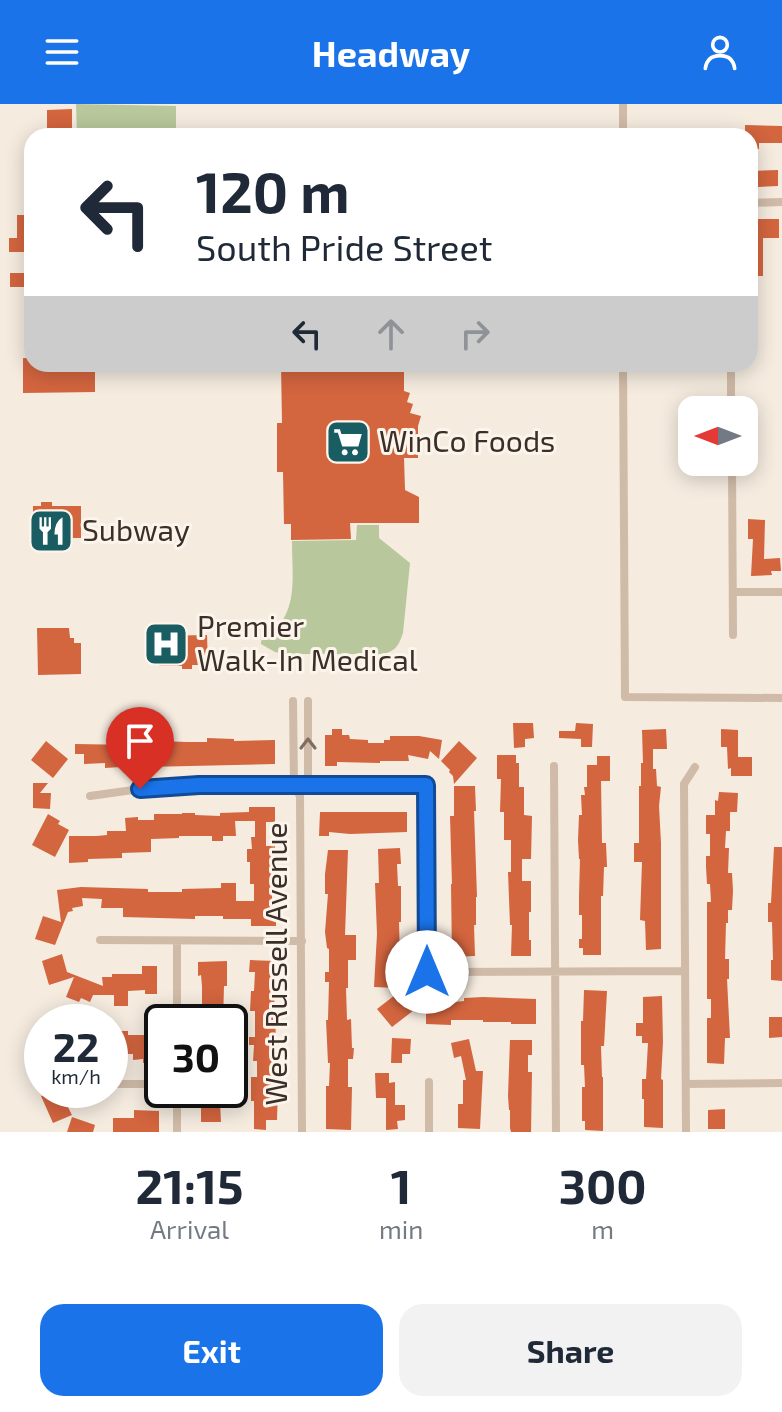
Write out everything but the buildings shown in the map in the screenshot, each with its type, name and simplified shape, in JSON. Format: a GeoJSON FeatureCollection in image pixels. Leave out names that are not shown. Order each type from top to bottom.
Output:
{"type":"FeatureCollection","features":[{"type":"Feature","properties":{"kind":"street"},"geometry":{"type":"LineString","coordinates":[[623,104],[623,128]]}},
{"type":"Feature","properties":{"kind":"street"},"geometry":{"type":"LineString","coordinates":[[758,203],[782,202]]}},
{"type":"Feature","properties":{"kind":"street"},"geometry":{"type":"LineString","coordinates":[[623,372],[625,697],[782,698]]}},
{"type":"Feature","properties":{"kind":"street"},"geometry":{"type":"LineString","coordinates":[[731,372],[731,396]]}},
{"type":"Feature","properties":{"kind":"street"},"geometry":{"type":"LineString","coordinates":[[732,476],[733,635]]}},
{"type":"Feature","properties":{"kind":"street"},"geometry":{"type":"LineString","coordinates":[[733,592],[782,592]]}},
{"type":"Feature","properties":{"kind":"street","name":"West Russell Avenue"},"geometry":{"type":"LineString","coordinates":[[293,701],[300,786],[302,1132]]}},
{"type":"Feature","properties":{"kind":"street","name":"West Russell Avenue"},"geometry":{"type":"LineString","coordinates":[[300,786],[308,701]]}},
{"type":"Feature","properties":{"kind":"street"},"geometry":{"type":"LineString","coordinates":[[554,766],[556,1132]]}},
{"type":"Feature","properties":{"kind":"street"},"geometry":{"type":"LineString","coordinates":[[686,1132],[684,784],[695,767]]}},
{"type":"Feature","properties":{"kind":"street"},"geometry":{"type":"LineString","coordinates":[[90,796],[199,785],[426,785],[427,972],[685,971]]}},
{"type":"Feature","properties":{"kind":"street"},"geometry":{"type":"LineString","coordinates":[[100,940],[302,941]]}},
{"type":"Feature","properties":{"kind":"street"},"geometry":{"type":"LineString","coordinates":[[177,941],[177,1004]]}},
{"type":"Feature","properties":{"kind":"street"},"geometry":{"type":"LineString","coordinates":[[429,1082],[429,1132]]}},
{"type":"Feature","properties":{"kind":"street"},"geometry":{"type":"LineString","coordinates":[[686,1084],[782,1083]]}},
{"type":"Feature","properties":{"kind":"street"},"geometry":{"type":"LineString","coordinates":[[177,1108],[177,1132]]}},
{"type":"Feature","properties":{"kind":"green space"},"geometry":{"type":"Polygon","coordinates":[[[76,104],[176,106],[176,128],[77,128],[76,104]]]}},
{"type":"Feature","properties":{"kind":"green space"},"geometry":{"type":"Polygon","coordinates":[[[357,525],[379,525],[379,538],[410,563],[403,633],[396,648],[380,654],[285,654],[261,644],[282,621],[288,609],[292,584],[292,541],[356,540],[357,525]]]}},
{"type":"Feature","properties":{"kind":"place","name":"WinCo Foods"},"geometry":{"type":"Point","coordinates":[348,442]}},
{"type":"Feature","properties":{"kind":"place","name":"Subway"},"geometry":{"type":"Point","coordinates":[51,531]}},
{"type":"Feature","properties":{"kind":"place","name":"Premier Walk-In Medical"},"geometry":{"type":"Point","coordinates":[166,644]}},
{"type":"Feature","properties":{"kind":"route"},"geometry":{"type":"LineString","coordinates":[[140,789],[199,785],[426,785],[427,972]]}}]}
